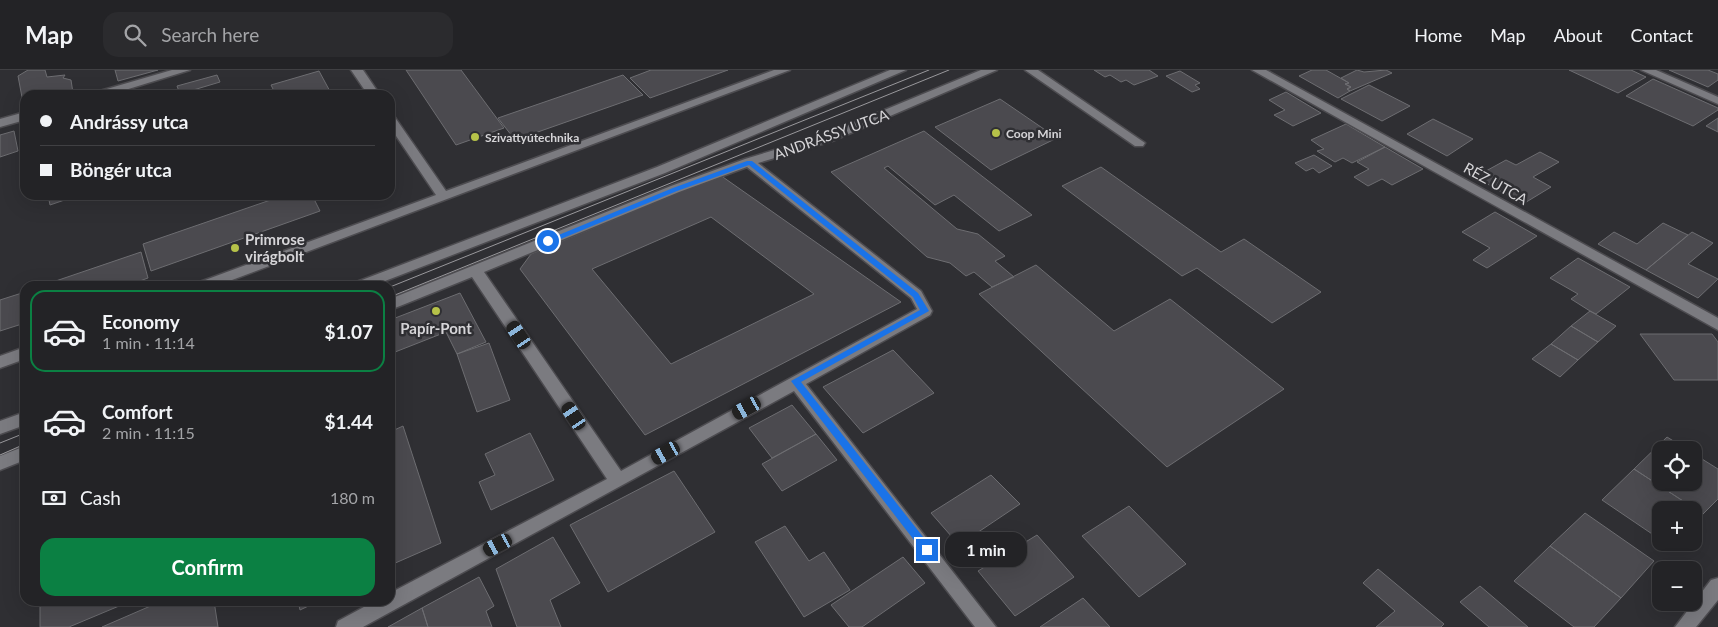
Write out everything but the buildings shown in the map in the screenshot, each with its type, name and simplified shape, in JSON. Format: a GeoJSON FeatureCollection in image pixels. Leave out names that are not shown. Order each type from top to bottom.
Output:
{"type":"FeatureCollection","features":[{"type":"Feature","properties":{"kind":"street"},"geometry":{"type":"LineString","coordinates":[[114,90],[184,70]]}},
{"type":"Feature","properties":{"kind":"street"},"geometry":{"type":"LineString","coordinates":[[357,70],[371,90]]}},
{"type":"Feature","properties":{"kind":"street"},"geometry":{"type":"LineString","coordinates":[[215,281],[784,70]]}},
{"type":"Feature","properties":{"kind":"street","name":"ANDRÁSSY UTCA"},"geometry":{"type":"LineString","coordinates":[[372,281],[661,170],[900,70]]}},
{"type":"Feature","properties":{"kind":"street","name":"ANDRÁSSY UTCA"},"geometry":{"type":"LineString","coordinates":[[395,303],[675,189],[750,162],[828,138],[991,70]]}},
{"type":"Feature","properties":{"kind":"street"},"geometry":{"type":"LineString","coordinates":[[1031,70],[1139,143]]}},
{"type":"Feature","properties":{"kind":"street","name":"RÉZ UTCA"},"geometry":{"type":"LineString","coordinates":[[1258,70],[1718,325]]}},
{"type":"Feature","properties":{"kind":"street"},"geometry":{"type":"LineString","coordinates":[[1646,70],[1718,101]]}},
{"type":"Feature","properties":{"kind":"street"},"geometry":{"type":"LineString","coordinates":[[0,123],[20,117]]}},
{"type":"Feature","properties":{"kind":"street"},"geometry":{"type":"LineString","coordinates":[[395,126],[442,196]]}},
{"type":"Feature","properties":{"kind":"street"},"geometry":{"type":"LineString","coordinates":[[395,600],[618,481],[795,381],[925,311],[916,295],[750,162]]}},
{"type":"Feature","properties":{"kind":"street"},"geometry":{"type":"LineString","coordinates":[[476,270],[618,481]]}},
{"type":"Feature","properties":{"kind":"street"},"geometry":{"type":"LineString","coordinates":[[0,362],[20,355]]}},
{"type":"Feature","properties":{"kind":"street"},"geometry":{"type":"LineString","coordinates":[[795,381],[987,627]]}},
{"type":"Feature","properties":{"kind":"street"},"geometry":{"type":"LineString","coordinates":[[0,428],[20,420]]}},
{"type":"Feature","properties":{"kind":"street"},"geometry":{"type":"LineString","coordinates":[[0,464],[20,455]]}},
{"type":"Feature","properties":{"kind":"street"},"geometry":{"type":"LineString","coordinates":[[1684,627],[1718,586]]}},
{"type":"Feature","properties":{"kind":"street"},"geometry":{"type":"LineString","coordinates":[[345,627],[384,606]]}},
{"type":"Feature","properties":{"kind":"tram line"},"geometry":{"type":"LineString","coordinates":[[395,285],[929,70]]}},
{"type":"Feature","properties":{"kind":"tram line"},"geometry":{"type":"LineString","coordinates":[[395,295],[949,70]]}},
{"type":"Feature","properties":{"kind":"tram line"},"geometry":{"type":"LineString","coordinates":[[0,443],[20,435]]}},
{"type":"Feature","properties":{"kind":"tram line"},"geometry":{"type":"LineString","coordinates":[[0,455],[20,446]]}},
{"type":"Feature","properties":{"kind":"place","name":"Coop Mini"},"geometry":{"type":"Point","coordinates":[996,133]}},
{"type":"Feature","properties":{"kind":"place","name":"Szivattyútechnika"},"geometry":{"type":"Point","coordinates":[475,137]}},
{"type":"Feature","properties":{"kind":"place","name":"Primrose virágbolt"},"geometry":{"type":"Point","coordinates":[235,248]}},
{"type":"Feature","properties":{"kind":"place","name":"Papír-Pont"},"geometry":{"type":"Point","coordinates":[436,311]}},
{"type":"Feature","properties":{"kind":"route"},"geometry":{"type":"LineString","coordinates":[[548,241],[675,189],[750,162],[916,295],[925,311],[795,381],[927,550]]}}]}
